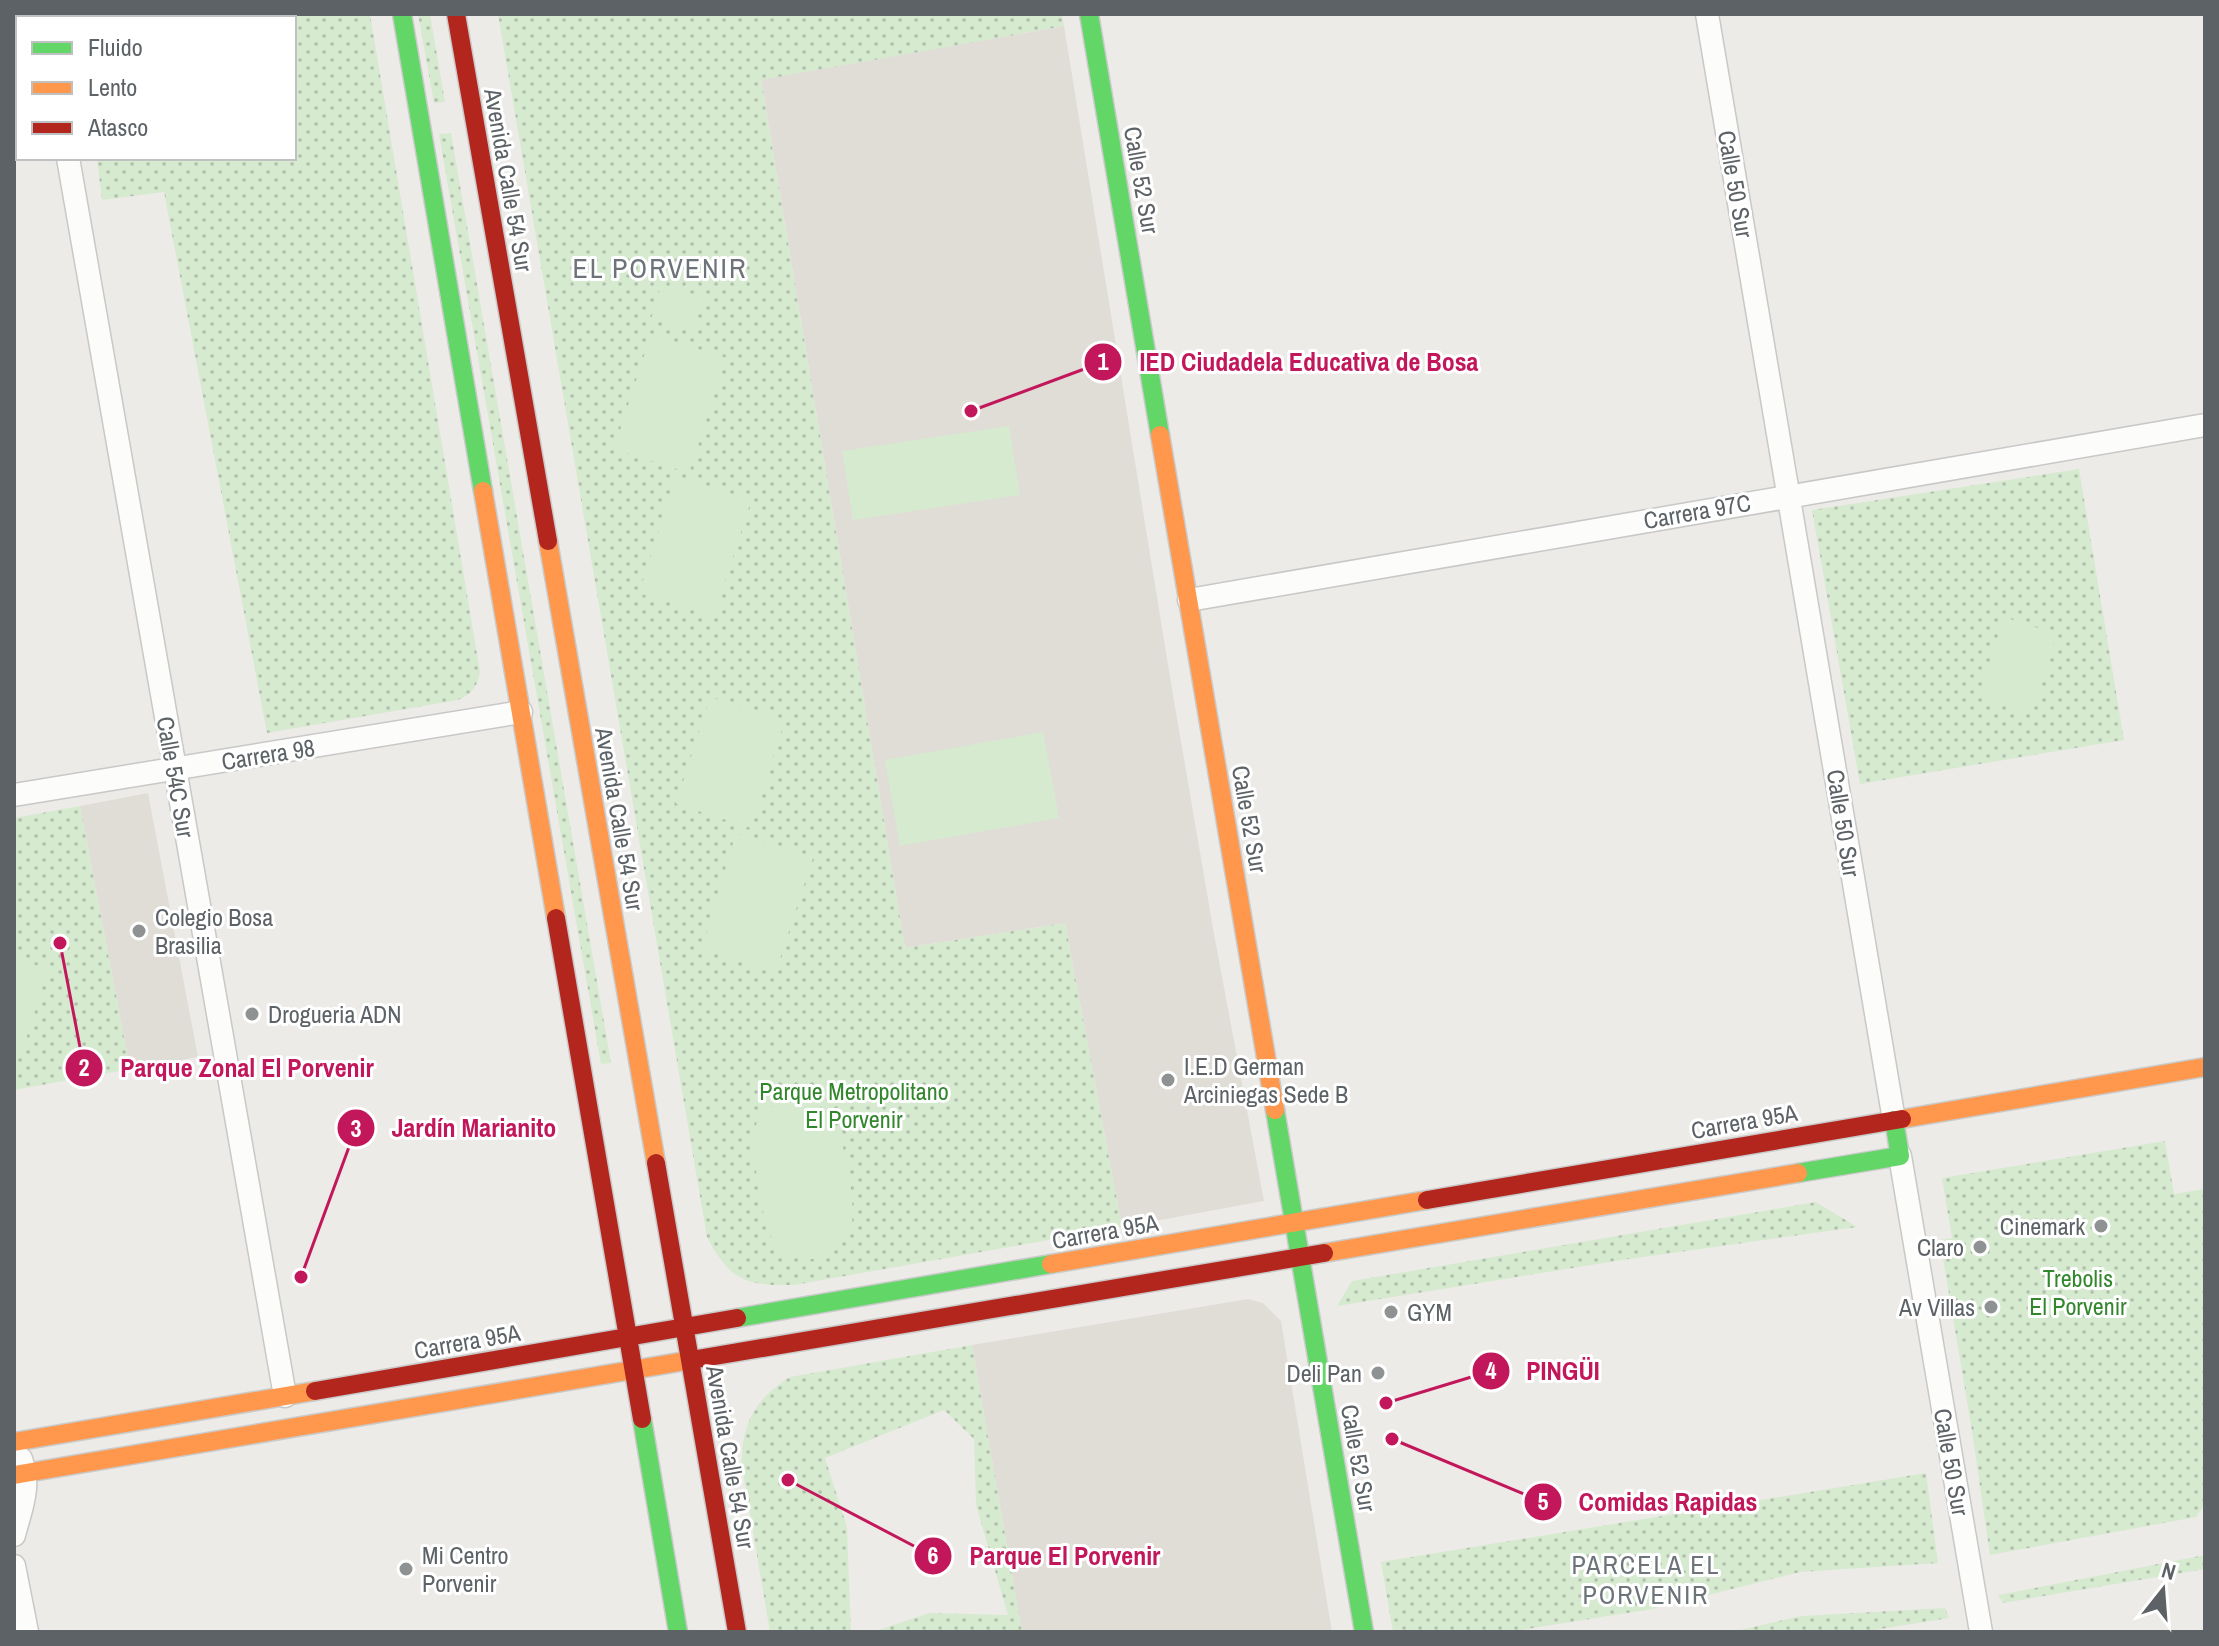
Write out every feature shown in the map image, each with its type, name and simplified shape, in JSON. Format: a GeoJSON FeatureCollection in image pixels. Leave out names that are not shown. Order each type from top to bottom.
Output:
{"type":"FeatureCollection","features":[{"type":"Feature","properties":{"kind":"street"},"geometry":{"type":"LineString","coordinates":[[402,14],[678,1632]]}},
{"type":"Feature","properties":{"kind":"street","name":"Avenida Calle 54 Sur"},"geometry":{"type":"LineString","coordinates":[[456,14],[737,1632]]}},
{"type":"Feature","properties":{"kind":"street","name":"Calle 52 Sur"},"geometry":{"type":"LineString","coordinates":[[1089,14],[1364,1632]]}},
{"type":"Feature","properties":{"kind":"street","name":"Calle 50 Sur"},"geometry":{"type":"LineString","coordinates":[[1707,14],[1981,1632]]}},
{"type":"Feature","properties":{"kind":"street","name":"Calle 54C Sur"},"geometry":{"type":"LineString","coordinates":[[68,160],[285,1396]]}},
{"type":"Feature","properties":{"kind":"street","name":"Carrera 97C"},"geometry":{"type":"LineString","coordinates":[[1189,600],[2205,425]]}},
{"type":"Feature","properties":{"kind":"street","name":"Carrera 98"},"geometry":{"type":"LineString","coordinates":[[14,795],[521,712]]}},
{"type":"Feature","properties":{"kind":"street","name":"Carrera 95A"},"geometry":{"type":"LineString","coordinates":[[14,1445],[2205,1067]]}},
{"type":"Feature","properties":{"kind":"street"},"geometry":{"type":"LineString","coordinates":[[20,1474],[1900,1156]]}},
{"type":"Feature","properties":{"kind":"street"},"geometry":{"type":"LineString","coordinates":[[14,1445],[27,1493],[14,1535]]}},
{"type":"Feature","properties":{"kind":"street"},"geometry":{"type":"LineString","coordinates":[[14,1566],[27,1632]]}},
{"type":"Feature","properties":{"kind":"shaded area"},"geometry":{"type":"Polygon","coordinates":[[[1064,26],[1171,683],[1264,1201],[1122,1227],[1065,923],[905,948],[761,79],[1064,26]]]}},
{"type":"Feature","properties":{"kind":"shaded area","name":"Colegio Bosa Brasilia"},"geometry":{"type":"Polygon","coordinates":[[[148,793],[198,1057],[130,1069],[80,806],[148,793]]]}},
{"type":"Feature","properties":{"kind":"shaded area"},"geometry":{"type":"Polygon","coordinates":[[[1248,1299],[1263,1303],[1281,1321],[1332,1632],[1022,1632],[972,1345],[1248,1299]]]}},
{"type":"Feature","properties":{"kind":"green space"},"geometry":{"type":"Polygon","coordinates":[[[370,14],[480,672],[473,689],[463,698],[267,733],[164,192],[102,200],[97,160],[296,160],[296,16],[69,16],[370,14]]]}},
{"type":"Feature","properties":{"kind":"green space"},"geometry":{"type":"Polygon","coordinates":[[[418,14],[430,14],[445,102],[434,103],[418,14]]]}},
{"type":"Feature","properties":{"kind":"green space","name":"Parque Metropolitano El Porvenir"},"geometry":{"type":"Polygon","coordinates":[[[498,14],[1062,14],[1064,26],[761,80],[905,948],[1065,923],[1122,1227],[794,1285],[763,1284],[741,1278],[724,1263],[707,1237],[498,14]]]}},
{"type":"Feature","properties":{"kind":"green space"},"geometry":{"type":"Polygon","coordinates":[[[451,133],[611,1063],[601,1064],[439,134],[451,133]]]}},
{"type":"Feature","properties":{"kind":"green space"},"geometry":{"type":"Polygon","coordinates":[[[661,285],[703,297],[693,331],[651,319],[661,285]]]}},
{"type":"Feature","properties":{"kind":"green space"},"geometry":{"type":"Polygon","coordinates":[[[651,334],[726,358],[689,473],[614,449],[651,334]]]}},
{"type":"Feature","properties":{"kind":"green space"},"geometry":{"type":"Polygon","coordinates":[[[1009,426],[1020,495],[853,520],[842,451],[1009,426]]]}},
{"type":"Feature","properties":{"kind":"green space"},"geometry":{"type":"Polygon","coordinates":[[[2079,469],[2124,740],[1860,784],[1812,510],[2079,469]]]}},
{"type":"Feature","properties":{"kind":"green space"},"geometry":{"type":"Polygon","coordinates":[[[676,477],[751,501],[714,616],[639,593],[676,477]]]}},
{"type":"Feature","properties":{"kind":"green space"},"geometry":{"type":"Polygon","coordinates":[[[2004,617],[2057,634],[2031,714],[1979,696],[2004,617]]]}},
{"type":"Feature","properties":{"kind":"green space"},"geometry":{"type":"Polygon","coordinates":[[[710,697],[785,720],[751,828],[676,804],[710,697]]]}},
{"type":"Feature","properties":{"kind":"green space"},"geometry":{"type":"Polygon","coordinates":[[[1043,732],[1059,818],[900,846],[885,760],[1043,732]]]}},
{"type":"Feature","properties":{"kind":"green space"},"geometry":{"type":"Polygon","coordinates":[[[80,806],[130,1069],[14,1090],[14,818],[80,806]]]}},
{"type":"Feature","properties":{"kind":"green space"},"geometry":{"type":"Polygon","coordinates":[[[736,833],[813,858],[775,974],[702,948],[736,833]]]}},
{"type":"Feature","properties":{"kind":"green space"},"geometry":{"type":"Polygon","coordinates":[[[14,958],[48,969],[21,1055],[14,1053],[14,958]]]}},
{"type":"Feature","properties":{"kind":"green space"},"geometry":{"type":"Polygon","coordinates":[[[794,1099],[816,1104],[828,1112],[834,1121],[851,1188],[850,1230],[837,1249],[817,1258],[795,1257],[785,1252],[772,1238],[765,1219],[755,1162],[753,1147],[757,1122],[764,1112],[776,1104],[794,1099]]]}},
{"type":"Feature","properties":{"kind":"green space","name":"Trebolis El Porvenir"},"geometry":{"type":"Polygon","coordinates":[[[2165,1141],[2174,1194],[2205,1189],[2205,1504],[2196,1517],[1990,1555],[1940,1240],[1952,1238],[1942,1178],[2165,1141]]]}},
{"type":"Feature","properties":{"kind":"green space"},"geometry":{"type":"Polygon","coordinates":[[[1816,1202],[1857,1227],[1622,1260],[1337,1306],[1352,1281],[1816,1202]]]}},
{"type":"Feature","properties":{"kind":"green space"},"geometry":{"type":"Polygon","coordinates":[[[972,1345],[1022,1632],[873,1632],[929,1613],[1008,1615],[976,1505],[974,1439],[944,1410],[825,1458],[847,1527],[851,1632],[770,1632],[742,1467],[747,1426],[759,1404],[790,1377],[972,1345]]]}},
{"type":"Feature","properties":{"kind":"green space"},"geometry":{"type":"Polygon","coordinates":[[[1926,1473],[1938,1563],[1800,1572],[1652,1609],[1509,1632],[1393,1632],[1381,1562],[1926,1473]]]}},
{"type":"Feature","properties":{"kind":"green space"},"geometry":{"type":"Polygon","coordinates":[[[2205,1555],[2205,1569],[2003,1603],[1998,1595],[2205,1555]]]}},
{"type":"Feature","properties":{"kind":"green space"},"geometry":{"type":"Polygon","coordinates":[[[1945,1608],[1949,1618],[1862,1632],[1732,1632],[1801,1616],[1945,1608]]]}},
{"type":"Feature","properties":{"kind":"traffic: fast"},"geometry":{"type":"LineString","coordinates":[[402,14],[483,491]]}},
{"type":"Feature","properties":{"kind":"traffic: fast"},"geometry":{"type":"LineString","coordinates":[[1089,14],[1160,435]]}},
{"type":"Feature","properties":{"kind":"traffic: fast"},"geometry":{"type":"LineString","coordinates":[[1275,1110],[1364,1632]]}},
{"type":"Feature","properties":{"kind":"traffic: fast"},"geometry":{"type":"LineString","coordinates":[[1798,1173],[1900,1156],[1894,1120]]}},
{"type":"Feature","properties":{"kind":"traffic: fast"},"geometry":{"type":"LineString","coordinates":[[737,1318],[1051,1264]]}},
{"type":"Feature","properties":{"kind":"traffic: fast"},"geometry":{"type":"LineString","coordinates":[[642,1419],[678,1632]]}},
{"type":"Feature","properties":{"kind":"traffic: slow"},"geometry":{"type":"LineString","coordinates":[[1160,435],[1275,1110]]}},
{"type":"Feature","properties":{"kind":"traffic: slow"},"geometry":{"type":"LineString","coordinates":[[483,491],[556,918]]}},
{"type":"Feature","properties":{"kind":"traffic: slow"},"geometry":{"type":"LineString","coordinates":[[548,541],[656,1163]]}},
{"type":"Feature","properties":{"kind":"traffic: slow"},"geometry":{"type":"LineString","coordinates":[[1902,1119],[2205,1067]]}},
{"type":"Feature","properties":{"kind":"traffic: slow"},"geometry":{"type":"LineString","coordinates":[[1324,1253],[1798,1173]]}},
{"type":"Feature","properties":{"kind":"traffic: slow"},"geometry":{"type":"LineString","coordinates":[[1051,1264],[1427,1200]]}},
{"type":"Feature","properties":{"kind":"traffic: slow"},"geometry":{"type":"LineString","coordinates":[[14,1475],[697,1359]]}},
{"type":"Feature","properties":{"kind":"traffic: slow"},"geometry":{"type":"LineString","coordinates":[[14,1442],[315,1391]]}},
{"type":"Feature","properties":{"kind":"traffic: jam"},"geometry":{"type":"LineString","coordinates":[[456,14],[548,541]]}},
{"type":"Feature","properties":{"kind":"traffic: jam"},"geometry":{"type":"LineString","coordinates":[[556,918],[642,1419]]}},
{"type":"Feature","properties":{"kind":"traffic: jam"},"geometry":{"type":"LineString","coordinates":[[1427,1200],[1902,1119]]}},
{"type":"Feature","properties":{"kind":"traffic: jam"},"geometry":{"type":"LineString","coordinates":[[656,1163],[737,1632]]}},
{"type":"Feature","properties":{"kind":"traffic: jam"},"geometry":{"type":"LineString","coordinates":[[697,1359],[1324,1253]]}},
{"type":"Feature","properties":{"kind":"traffic: jam"},"geometry":{"type":"LineString","coordinates":[[315,1391],[737,1318]]}},
{"type":"Feature","properties":{"kind":"place","name":"IED Ciudadela Educativa de Bosa"},"geometry":{"type":"Point","coordinates":[971,411]}},
{"type":"Feature","properties":{"kind":"place","name":"Colegio Bosa Brasilia"},"geometry":{"type":"Point","coordinates":[139,931]}},
{"type":"Feature","properties":{"kind":"place","name":"Parque Zonal El Porvenir"},"geometry":{"type":"Point","coordinates":[60,943]}},
{"type":"Feature","properties":{"kind":"place","name":"Drogueria ADN"},"geometry":{"type":"Point","coordinates":[252,1014]}},
{"type":"Feature","properties":{"kind":"place","name":"I.E.D German Arciniegas Sede B"},"geometry":{"type":"Point","coordinates":[1168,1080]}},
{"type":"Feature","properties":{"kind":"place","name":"Cinemark"},"geometry":{"type":"Point","coordinates":[2101,1226]}},
{"type":"Feature","properties":{"kind":"place","name":"Claro"},"geometry":{"type":"Point","coordinates":[1980,1247]}},
{"type":"Feature","properties":{"kind":"place","name":"Jardín Marianito"},"geometry":{"type":"Point","coordinates":[301,1277]}},
{"type":"Feature","properties":{"kind":"place","name":"Av Villas"},"geometry":{"type":"Point","coordinates":[1991,1307]}},
{"type":"Feature","properties":{"kind":"place","name":"GYM"},"geometry":{"type":"Point","coordinates":[1391,1312]}},
{"type":"Feature","properties":{"kind":"place","name":"Deli Pan"},"geometry":{"type":"Point","coordinates":[1378,1373]}},
{"type":"Feature","properties":{"kind":"place","name":"PINGÜI"},"geometry":{"type":"Point","coordinates":[1386,1403]}},
{"type":"Feature","properties":{"kind":"place","name":"Comidas Rapidas"},"geometry":{"type":"Point","coordinates":[1392,1439]}},
{"type":"Feature","properties":{"kind":"place","name":"Parque El Porvenir"},"geometry":{"type":"Point","coordinates":[788,1480]}},
{"type":"Feature","properties":{"kind":"place","name":"Mi Centro Porvenir"},"geometry":{"type":"Point","coordinates":[406,1569]}},
{"type":"Feature","properties":{"kind":"district","name":"EL PORVENIR"},"geometry":{"type":"Point","coordinates":[660,268]}},
{"type":"Feature","properties":{"kind":"district","name":"PARCELA EL PORVENIR"},"geometry":{"type":"Point","coordinates":[1646,1579]}}]}
